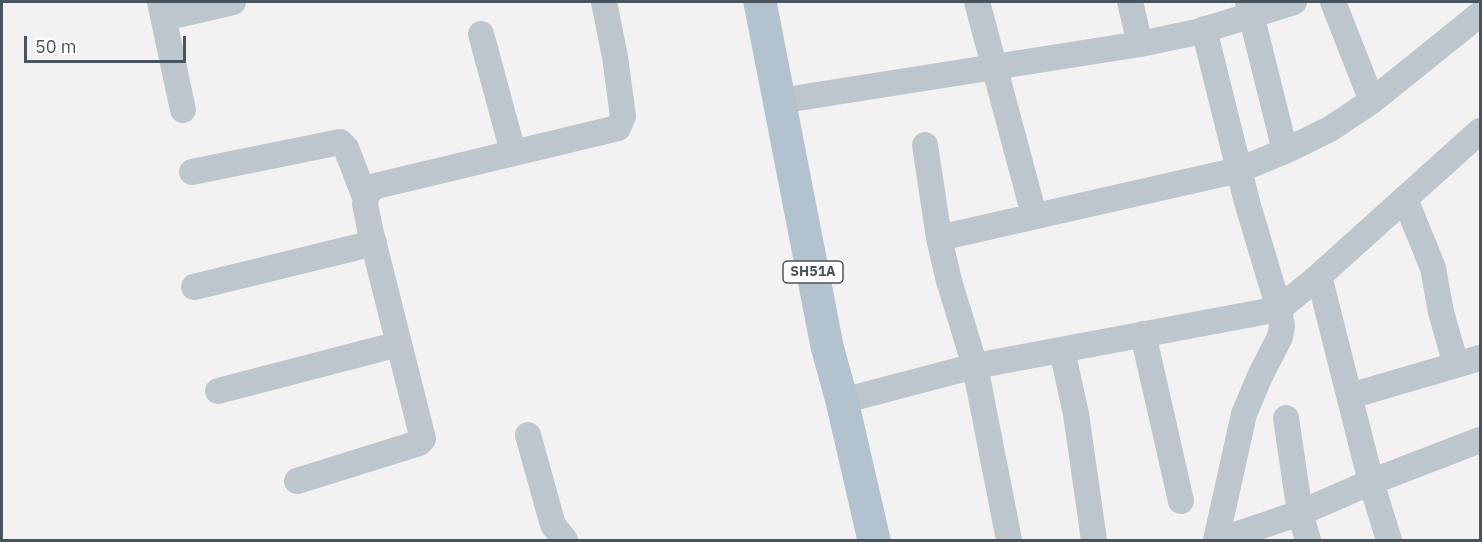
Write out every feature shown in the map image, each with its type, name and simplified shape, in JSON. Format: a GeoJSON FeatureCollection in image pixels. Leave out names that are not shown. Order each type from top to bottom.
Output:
{"type":"FeatureCollection","features":[{"type":"Feature","properties":{"kind":"main road","name":"SH51A"},"geometry":{"type":"LineString","coordinates":[[760,2],[827,346],[842,400],[874,540]]}},
{"type":"Feature","properties":{"kind":"street"},"geometry":{"type":"LineString","coordinates":[[183,110],[162,10],[233,2]]}},
{"type":"Feature","properties":{"kind":"street"},"geometry":{"type":"LineString","coordinates":[[365,197],[370,189],[376,186],[513,152],[615,130],[621,125],[623,116],[615,57],[604,2]]}},
{"type":"Feature","properties":{"kind":"street"},"geometry":{"type":"LineString","coordinates":[[977,2],[1034,215]]}},
{"type":"Feature","properties":{"kind":"street"},"geometry":{"type":"LineString","coordinates":[[1130,2],[1140,44]]}},
{"type":"Feature","properties":{"kind":"street"},"geometry":{"type":"LineString","coordinates":[[779,101],[1140,44],[1204,29],[1250,8],[1294,2]]}},
{"type":"Feature","properties":{"kind":"street"},"geometry":{"type":"LineString","coordinates":[[1333,2],[1372,101]]}},
{"type":"Feature","properties":{"kind":"street"},"geometry":{"type":"LineString","coordinates":[[1250,8],[1285,151]]}},
{"type":"Feature","properties":{"kind":"street"},"geometry":{"type":"LineString","coordinates":[[939,238],[1239,170],[1285,151],[1322,134],[1372,101],[1480,14]]}},
{"type":"Feature","properties":{"kind":"street"},"geometry":{"type":"LineString","coordinates":[[1204,29],[1239,170],[1279,309],[1281,332],[1244,414],[1218,540],[1300,513],[1371,482],[1480,440]]}},
{"type":"Feature","properties":{"kind":"street"},"geometry":{"type":"LineString","coordinates":[[481,34],[513,152]]}},
{"type":"Feature","properties":{"kind":"street"},"geometry":{"type":"LineString","coordinates":[[842,400],[975,366],[1279,309],[1319,276],[1480,131]]}},
{"type":"Feature","properties":{"kind":"street"},"geometry":{"type":"LineString","coordinates":[[192,172],[340,142],[346,148],[365,197],[374,243],[423,437],[422,441],[297,481]]}},
{"type":"Feature","properties":{"kind":"street"},"geometry":{"type":"LineString","coordinates":[[924,145],[939,238],[949,281],[975,366],[1009,540]]}},
{"type":"Feature","properties":{"kind":"street"},"geometry":{"type":"LineString","coordinates":[[1350,396],[1468,362],[1439,304],[1433,268],[1405,199]]}},
{"type":"Feature","properties":{"kind":"street"},"geometry":{"type":"LineString","coordinates":[[194,287],[374,243]]}},
{"type":"Feature","properties":{"kind":"street"},"geometry":{"type":"LineString","coordinates":[[1319,276],[1371,482],[1389,540]]}},
{"type":"Feature","properties":{"kind":"street"},"geometry":{"type":"LineString","coordinates":[[1143,334],[1180,501]]}},
{"type":"Feature","properties":{"kind":"street"},"geometry":{"type":"LineString","coordinates":[[218,391],[399,344]]}},
{"type":"Feature","properties":{"kind":"street"},"geometry":{"type":"LineString","coordinates":[[1062,350],[1076,414],[1094,540]]}},
{"type":"Feature","properties":{"kind":"street"},"geometry":{"type":"LineString","coordinates":[[1286,418],[1300,513],[1308,540]]}},
{"type":"Feature","properties":{"kind":"street"},"geometry":{"type":"LineString","coordinates":[[528,435],[553,525],[565,540]]}}]}
